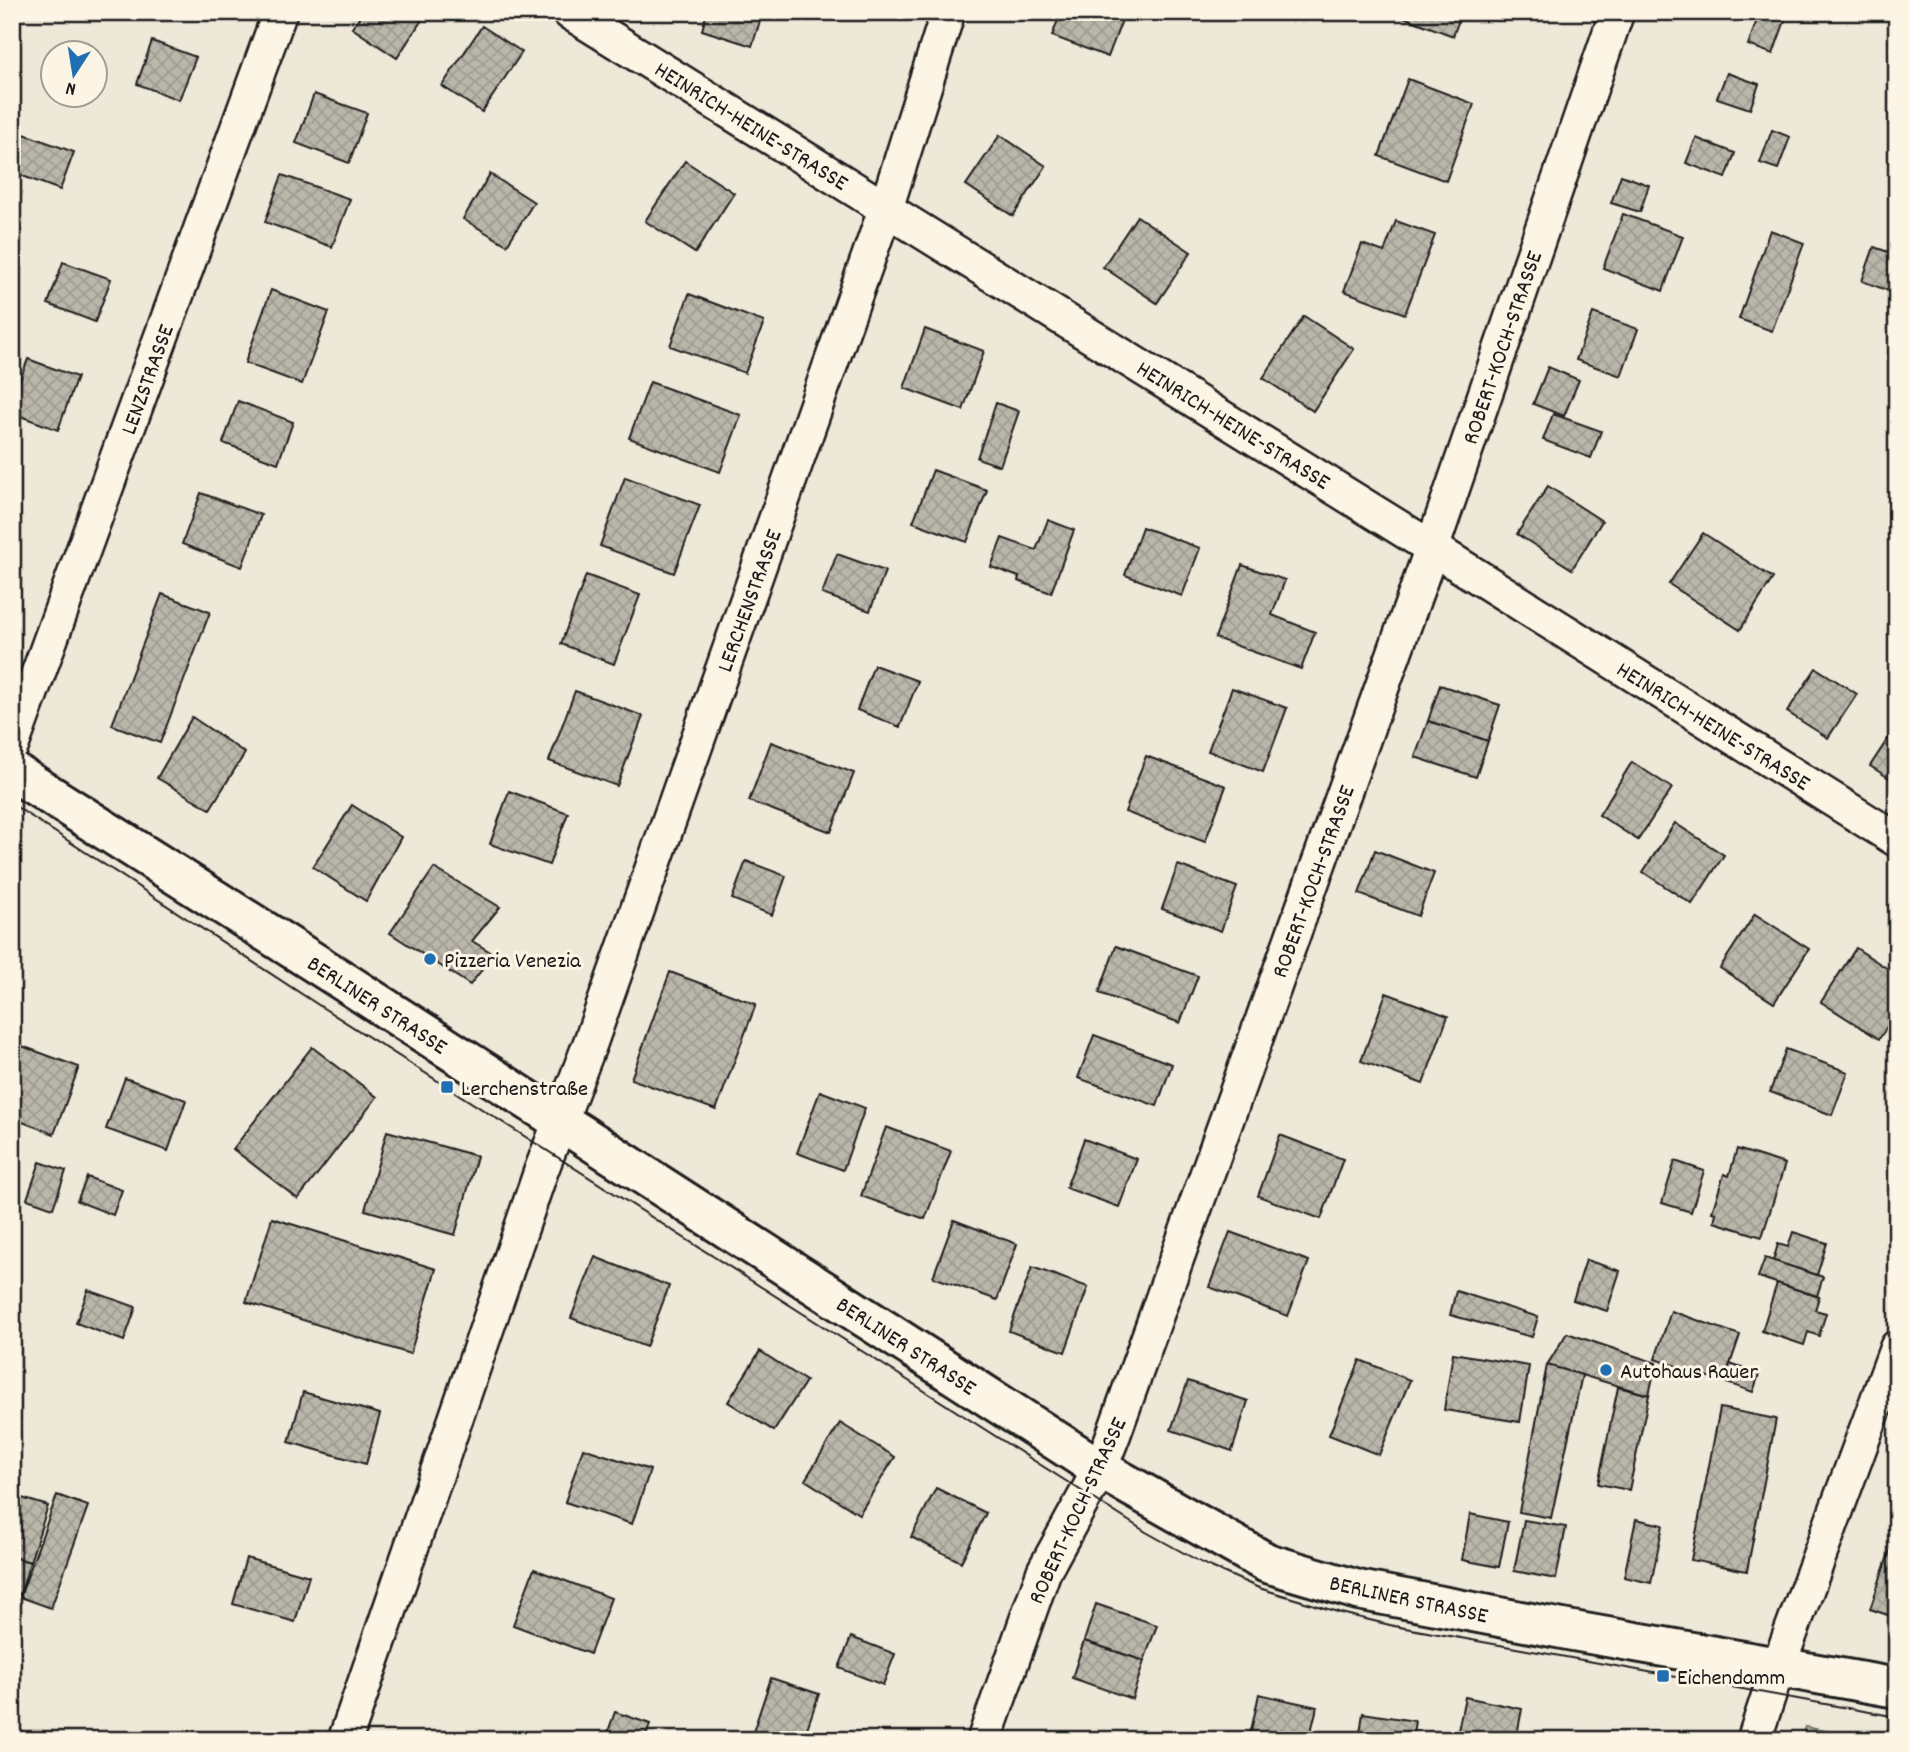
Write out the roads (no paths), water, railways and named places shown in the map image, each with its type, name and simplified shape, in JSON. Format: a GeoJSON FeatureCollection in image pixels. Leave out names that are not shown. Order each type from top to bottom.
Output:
{"type":"FeatureCollection","features":[{"type":"Feature","properties":{"kind":"street","name":"LENZSTRASSE"},"geometry":{"type":"LineString","coordinates":[[12,745],[280,12]]}},
{"type":"Feature","properties":{"kind":"street","name":"HEINRICH-HEINE-STRASSE"},"geometry":{"type":"LineString","coordinates":[[569,12],[1897,840]]}},
{"type":"Feature","properties":{"kind":"street","name":"LERCHENSTRASSE"},"geometry":{"type":"LineString","coordinates":[[345,1740],[559,1120],[596,1028],[886,208],[948,12]]}},
{"type":"Feature","properties":{"kind":"street","name":"ROBERT-KOCH-STRASSE"},"geometry":{"type":"LineString","coordinates":[[984,1740],[1044,1571],[1100,1469],[1432,548],[1617,12]]}},
{"type":"Feature","properties":{"kind":"street","name":"BERLINER STRASSE"},"geometry":{"type":"LineString","coordinates":[[12,771],[1100,1469],[1267,1563],[1358,1590],[1897,1688]]}},
{"type":"Feature","properties":{"kind":"street"},"geometry":{"type":"LineString","coordinates":[[1754,1740],[1778,1667],[1897,1347]]}},
{"type":"Feature","properties":{"kind":"tram line"},"geometry":{"type":"LineString","coordinates":[[12,804],[320,1006],[1146,1532],[1202,1563],[1259,1588],[1394,1626],[1897,1717]]}},
{"type":"Feature","properties":{"kind":"place","name":"Pizzeria Venezia"},"geometry":{"type":"Point","coordinates":[430,959]}},
{"type":"Feature","properties":{"kind":"place","name":"Lerchenstraße"},"geometry":{"type":"Point","coordinates":[447,1087]}},
{"type":"Feature","properties":{"kind":"place","name":"Autohaus Rauer"},"geometry":{"type":"Point","coordinates":[1606,1370]}},
{"type":"Feature","properties":{"kind":"place","name":"Eichendamm"},"geometry":{"type":"Point","coordinates":[1663,1676]}}]}
